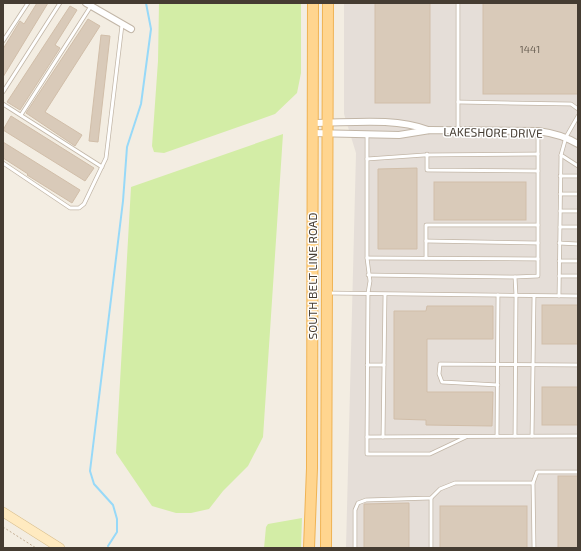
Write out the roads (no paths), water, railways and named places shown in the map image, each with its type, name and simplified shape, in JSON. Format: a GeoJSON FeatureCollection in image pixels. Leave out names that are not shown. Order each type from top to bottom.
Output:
{"type":"FeatureCollection","features":[{"type":"Feature","properties":{"kind":"main road","name":"SOUTH BELT LINE ROAD"},"geometry":{"type":"LineString","coordinates":[[309,548],[312,468],[313,3]]}},
{"type":"Feature","properties":{"kind":"main road","name":"SOUTH BELT LINE ROAD"},"geometry":{"type":"LineString","coordinates":[[326,548],[328,3]]}},
{"type":"Feature","properties":{"kind":"main road"},"geometry":{"type":"LineString","coordinates":[[312,293],[327,293]]}},
{"type":"Feature","properties":{"kind":"street"},"geometry":{"type":"LineString","coordinates":[[88,4],[131,29]]}},
{"type":"Feature","properties":{"kind":"street","name":"LAKESHORE DRIVE"},"geometry":{"type":"LineString","coordinates":[[312,123],[397,123],[418,126],[430,130]]}},
{"type":"Feature","properties":{"kind":"street","name":"LAKESHORE DRIVE"},"geometry":{"type":"LineString","coordinates":[[312,133],[399,135],[430,130],[538,131],[566,137],[578,144]]}},
{"type":"Feature","properties":{"kind":"street"},"geometry":{"type":"LineString","coordinates":[[3,512],[60,548]]}},
{"type":"Feature","properties":{"kind":"lane"},"geometry":{"type":"LineString","coordinates":[[3,41],[28,3]]}},
{"type":"Feature","properties":{"kind":"lane"},"geometry":{"type":"LineString","coordinates":[[3,92],[60,3]]}},
{"type":"Feature","properties":{"kind":"lane"},"geometry":{"type":"LineString","coordinates":[[458,3],[458,131]]}},
{"type":"Feature","properties":{"kind":"lane"},"geometry":{"type":"LineString","coordinates":[[21,115],[88,4]]}},
{"type":"Feature","properties":{"kind":"lane"},"geometry":{"type":"LineString","coordinates":[[3,163],[70,208],[79,208],[84,204],[106,158],[122,25]]}},
{"type":"Feature","properties":{"kind":"lane"},"geometry":{"type":"LineString","coordinates":[[3,32],[7,35]]}},
{"type":"Feature","properties":{"kind":"lane"},"geometry":{"type":"LineString","coordinates":[[458,102],[571,104],[578,108]]}},
{"type":"Feature","properties":{"kind":"lane"},"geometry":{"type":"LineString","coordinates":[[3,104],[102,167]]}},
{"type":"Feature","properties":{"kind":"lane"},"geometry":{"type":"LineString","coordinates":[[559,296],[561,155],[566,137],[578,116]]}},
{"type":"Feature","properties":{"kind":"lane"},"geometry":{"type":"LineString","coordinates":[[368,274],[515,277],[538,276],[538,131]]}},
{"type":"Feature","properties":{"kind":"lane"},"geometry":{"type":"LineString","coordinates":[[367,134],[367,258],[370,281],[368,293],[367,454],[430,454],[467,436]]}},
{"type":"Feature","properties":{"kind":"lane"},"geometry":{"type":"LineString","coordinates":[[367,159],[427,154],[538,154]]}},
{"type":"Feature","properties":{"kind":"lane"},"geometry":{"type":"LineString","coordinates":[[427,154],[427,170],[538,171]]}},
{"type":"Feature","properties":{"kind":"lane"},"geometry":{"type":"LineString","coordinates":[[561,155],[578,166]]}},
{"type":"Feature","properties":{"kind":"lane"},"geometry":{"type":"LineString","coordinates":[[560,176],[578,176]]}},
{"type":"Feature","properties":{"kind":"lane"},"geometry":{"type":"LineString","coordinates":[[560,194],[578,194]]}},
{"type":"Feature","properties":{"kind":"lane"},"geometry":{"type":"LineString","coordinates":[[560,211],[578,211]]}},
{"type":"Feature","properties":{"kind":"lane"},"geometry":{"type":"LineString","coordinates":[[426,258],[426,225],[538,225]]}},
{"type":"Feature","properties":{"kind":"lane"},"geometry":{"type":"LineString","coordinates":[[560,227],[578,227]]}},
{"type":"Feature","properties":{"kind":"lane"},"geometry":{"type":"LineString","coordinates":[[426,241],[538,243]]}},
{"type":"Feature","properties":{"kind":"lane"},"geometry":{"type":"LineString","coordinates":[[559,243],[578,244]]}},
{"type":"Feature","properties":{"kind":"lane"},"geometry":{"type":"LineString","coordinates":[[367,258],[538,259]]}},
{"type":"Feature","properties":{"kind":"lane"},"geometry":{"type":"LineString","coordinates":[[559,261],[578,261]]}},
{"type":"Feature","properties":{"kind":"lane"},"geometry":{"type":"LineString","coordinates":[[559,276],[578,276]]}},
{"type":"Feature","properties":{"kind":"lane"},"geometry":{"type":"LineString","coordinates":[[515,277],[515,436]]}},
{"type":"Feature","properties":{"kind":"lane"},"geometry":{"type":"LineString","coordinates":[[327,293],[368,293],[385,295],[578,296]]}},
{"type":"Feature","properties":{"kind":"lane"},"geometry":{"type":"LineString","coordinates":[[384,437],[385,295]]}},
{"type":"Feature","properties":{"kind":"lane"},"geometry":{"type":"LineString","coordinates":[[497,436],[498,295]]}},
{"type":"Feature","properties":{"kind":"lane"},"geometry":{"type":"LineString","coordinates":[[532,436],[534,296]]}},
{"type":"Feature","properties":{"kind":"lane"},"geometry":{"type":"LineString","coordinates":[[498,385],[442,382],[439,374],[440,364],[533,366],[578,365]]}},
{"type":"Feature","properties":{"kind":"lane"},"geometry":{"type":"LineString","coordinates":[[367,365],[384,365]]}},
{"type":"Feature","properties":{"kind":"lane"},"geometry":{"type":"LineString","coordinates":[[367,437],[578,436]]}},
{"type":"Feature","properties":{"kind":"lane"},"geometry":{"type":"LineString","coordinates":[[534,548],[532,483],[537,472],[578,472]]}},
{"type":"Feature","properties":{"kind":"lane"},"geometry":{"type":"LineString","coordinates":[[355,548],[355,510],[358,503],[366,500],[431,498],[440,489],[455,483],[532,483]]}},
{"type":"Feature","properties":{"kind":"lane"},"geometry":{"type":"LineString","coordinates":[[431,498],[431,548]]}},
{"type":"Feature","properties":{"kind":"waterway"},"geometry":{"type":"LineString","coordinates":[[108,546],[117,532],[117,519],[113,505],[94,484],[90,471],[123,201],[127,147],[141,104],[151,29],[146,3]]}}]}
